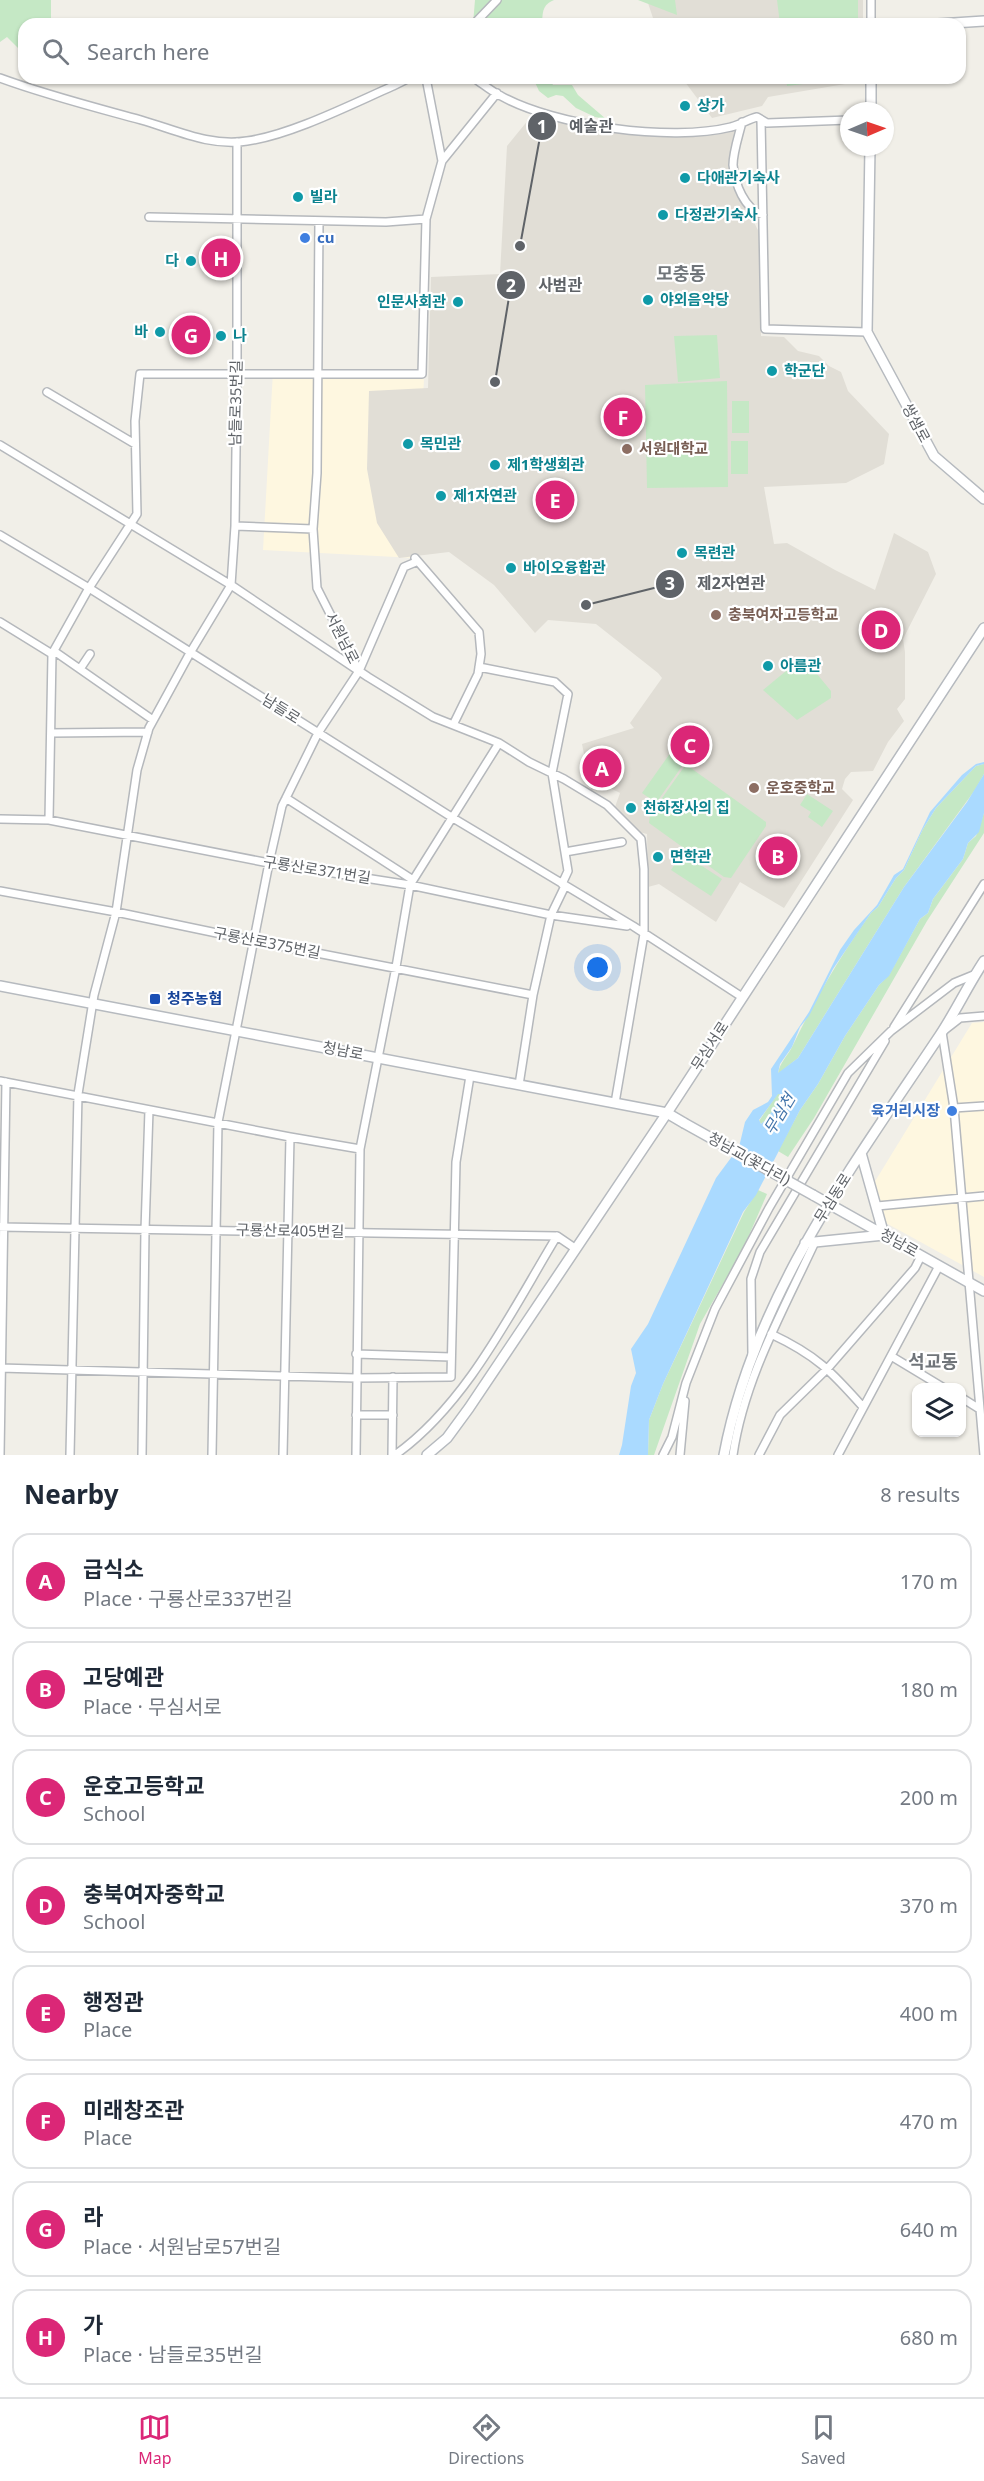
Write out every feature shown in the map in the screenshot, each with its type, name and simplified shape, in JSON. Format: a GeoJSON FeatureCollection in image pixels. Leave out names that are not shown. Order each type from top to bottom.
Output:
{"type":"FeatureCollection","features":[{"type":"Feature","properties":{"kind":"street"},"geometry":{"type":"LineString","coordinates":[[480,18],[497,0]]}},
{"type":"Feature","properties":{"kind":"street"},"geometry":{"type":"LineString","coordinates":[[872,0],[872,18]]}},
{"type":"Feature","properties":{"kind":"street"},"geometry":{"type":"LineString","coordinates":[[966,22],[984,21]]}},
{"type":"Feature","properties":{"kind":"street"},"geometry":{"type":"LineString","coordinates":[[0,78],[18,84]]}},
{"type":"Feature","properties":{"kind":"street"},"geometry":{"type":"LineString","coordinates":[[20,84],[176,132],[210,141],[237,142],[250,141],[287,130],[398,84]]}},
{"type":"Feature","properties":{"kind":"street"},"geometry":{"type":"LineString","coordinates":[[427,84],[442,161]]}},
{"type":"Feature","properties":{"kind":"street"},"geometry":{"type":"LineString","coordinates":[[483,84],[497,93],[541,112],[591,125],[636,131],[684,132],[733,127],[757,117],[767,123],[840,120]]}},
{"type":"Feature","properties":{"kind":"street"},"geometry":{"type":"LineString","coordinates":[[871,84],[871,102]]}},
{"type":"Feature","properties":{"kind":"street"},"geometry":{"type":"LineString","coordinates":[[49,820],[53,652],[89,588],[138,514],[135,421],[140,374],[422,374],[426,219],[442,161],[497,93]]}},
{"type":"Feature","properties":{"kind":"street"},"geometry":{"type":"LineString","coordinates":[[761,120],[765,329],[867,332]]}},
{"type":"Feature","properties":{"kind":"street"},"geometry":{"type":"LineString","coordinates":[[742,123],[733,163],[747,206],[764,215]]}},
{"type":"Feature","properties":{"kind":"street","name":"남들로35번길"},"geometry":{"type":"LineString","coordinates":[[70,1455],[78,1094],[94,1004],[116,912],[137,770],[153,720],[231,585],[235,526],[237,142]]}},
{"type":"Feature","properties":{"kind":"street","name":"쌍샘로"},"geometry":{"type":"LineString","coordinates":[[870,156],[867,332],[934,456],[984,499]]}},
{"type":"Feature","properties":{"kind":"street"},"geometry":{"type":"LineString","coordinates":[[149,217],[386,222],[426,219]]}},
{"type":"Feature","properties":{"kind":"street","name":"서원남로"},"geometry":{"type":"LineString","coordinates":[[212,1455],[218,1122],[255,941],[268,863],[286,798],[318,733],[359,671],[317,588],[313,529],[317,473],[319,221]]}},
{"type":"Feature","properties":{"kind":"street"},"geometry":{"type":"LineString","coordinates":[[47,392],[135,444]]}},
{"type":"Feature","properties":{"kind":"street"},"geometry":{"type":"LineString","coordinates":[[0,445],[231,585],[359,671],[433,717],[454,723],[499,743],[607,805],[641,839],[644,869],[644,934],[615,1103]]}},
{"type":"Feature","properties":{"kind":"street"},"geometry":{"type":"LineString","coordinates":[[235,526],[313,529]]}},
{"type":"Feature","properties":{"kind":"street","name":"남들로"},"geometry":{"type":"LineString","coordinates":[[0,535],[89,588],[453,818],[633,926],[742,997]]}},
{"type":"Feature","properties":{"kind":"street"},"geometry":{"type":"LineString","coordinates":[[359,671],[404,567],[416,562],[415,558],[479,632],[481,654],[478,674],[454,723]]}},
{"type":"Feature","properties":{"kind":"street"},"geometry":{"type":"LineString","coordinates":[[0,622],[80,669],[153,720]]}},
{"type":"Feature","properties":{"kind":"street","name":"무심서로"},"geometry":{"type":"LineString","coordinates":[[427,1455],[447,1438],[576,1249],[984,628]]}},
{"type":"Feature","properties":{"kind":"street"},"geometry":{"type":"LineString","coordinates":[[80,669],[90,654]]}},
{"type":"Feature","properties":{"kind":"street"},"geometry":{"type":"LineString","coordinates":[[478,667],[555,682],[568,693],[552,773],[568,871],[551,915],[533,995],[519,1085]]}},
{"type":"Feature","properties":{"kind":"street"},"geometry":{"type":"LineString","coordinates":[[51,733],[148,732]]}},
{"type":"Feature","properties":{"kind":"street"},"geometry":{"type":"LineString","coordinates":[[356,1455],[360,1149],[412,882],[499,743]]}},
{"type":"Feature","properties":{"kind":"street"},"geometry":{"type":"LineString","coordinates":[[286,798],[412,882]]}},
{"type":"Feature","properties":{"kind":"street","name":"구룡산로371번길"},"geometry":{"type":"LineString","coordinates":[[0,819],[49,820],[268,863],[412,882],[551,915],[633,926]]}},
{"type":"Feature","properties":{"kind":"street"},"geometry":{"type":"LineString","coordinates":[[565,852],[622,842]]}},
{"type":"Feature","properties":{"kind":"street"},"geometry":{"type":"LineString","coordinates":[[752,1357],[751,1279],[760,1252],[891,1031],[984,884]]}},
{"type":"Feature","properties":{"kind":"street","name":"구룡산로375번길"},"geometry":{"type":"LineString","coordinates":[[0,891],[533,995]]}},
{"type":"Feature","properties":{"kind":"street","name":"무심동로"},"geometry":{"type":"LineString","coordinates":[[733,1455],[743,1407],[771,1334],[828,1203],[942,1032],[984,961]]}},
{"type":"Feature","properties":{"kind":"street"},"geometry":{"type":"LineString","coordinates":[[663,1455],[672,1437],[686,1383],[715,1309],[774,1198],[848,1073],[891,1031],[954,983],[976,974]]}},
{"type":"Feature","properties":{"kind":"street","name":"청남로"},"geometry":{"type":"LineString","coordinates":[[0,986],[667,1113],[684,1123]]}},
{"type":"Feature","properties":{"kind":"street"},"geometry":{"type":"LineString","coordinates":[[984,1016],[960,1018],[942,1032],[954,1108],[978,1408],[984,1455]]}},
{"type":"Feature","properties":{"kind":"street"},"geometry":{"type":"LineString","coordinates":[[451,1377],[456,1162],[470,1076]]}},
{"type":"Feature","properties":{"kind":"street"},"geometry":{"type":"LineString","coordinates":[[0,1455],[3,1081],[360,1149]]}},
{"type":"Feature","properties":{"kind":"street"},"geometry":{"type":"LineString","coordinates":[[954,1108],[984,1106]]}},
{"type":"Feature","properties":{"kind":"street"},"geometry":{"type":"LineString","coordinates":[[142,1455],[144,1230],[149,1110]]}},
{"type":"Feature","properties":{"kind":"street","name":"청남교(꽃다리)"},"geometry":{"type":"LineString","coordinates":[[684,1123],[813,1195]]}},
{"type":"Feature","properties":{"kind":"street"},"geometry":{"type":"LineString","coordinates":[[283,1455],[290,1137]]}},
{"type":"Feature","properties":{"kind":"street"},"geometry":{"type":"LineString","coordinates":[[810,1243],[884,1235],[861,1153]]}},
{"type":"Feature","properties":{"kind":"street","name":"청남로"},"geometry":{"type":"LineString","coordinates":[[813,1195],[984,1291]]}},
{"type":"Feature","properties":{"kind":"street"},"geometry":{"type":"LineString","coordinates":[[877,1206],[984,1196]]}},
{"type":"Feature","properties":{"kind":"street","name":"구룡산로405번길"},"geometry":{"type":"LineString","coordinates":[[1,1227],[557,1236]]}},
{"type":"Feature","properties":{"kind":"street"},"geometry":{"type":"LineString","coordinates":[[394,1455],[414,1442],[465,1386],[557,1236],[576,1249]]}},
{"type":"Feature","properties":{"kind":"street","name":"무심동로"},"geometry":{"type":"LineString","coordinates":[[724,1455],[740,1392],[752,1357],[785,1278],[810,1243]]}},
{"type":"Feature","properties":{"kind":"street"},"geometry":{"type":"LineString","coordinates":[[759,1455],[780,1415],[828,1368],[915,1268],[921,1256]]}},
{"type":"Feature","properties":{"kind":"street"},"geometry":{"type":"LineString","coordinates":[[838,1455],[939,1266]]}},
{"type":"Feature","properties":{"kind":"street"},"geometry":{"type":"LineString","coordinates":[[771,1334],[801,1348],[828,1368],[863,1407]]}},
{"type":"Feature","properties":{"kind":"street"},"geometry":{"type":"LineString","coordinates":[[356,1354],[451,1357]]}},
{"type":"Feature","properties":{"kind":"street"},"geometry":{"type":"LineString","coordinates":[[891,1356],[936,1383]]}},
{"type":"Feature","properties":{"kind":"street"},"geometry":{"type":"LineString","coordinates":[[1,1368],[285,1374],[356,1378],[451,1377],[465,1386]]}},
{"type":"Feature","properties":{"kind":"street"},"geometry":{"type":"LineString","coordinates":[[393,1377],[394,1455]]}},
{"type":"Feature","properties":{"kind":"street"},"geometry":{"type":"LineString","coordinates":[[680,1455],[686,1383]]}},
{"type":"Feature","properties":{"kind":"street"},"geometry":{"type":"LineString","coordinates":[[966,1400],[978,1408]]}},
{"type":"Feature","properties":{"kind":"street"},"geometry":{"type":"LineString","coordinates":[[356,1415],[393,1415]]}},
{"type":"Feature","properties":{"kind":"shaded area"},"geometry":{"type":"Polygon","coordinates":[[[647,0],[863,0],[863,18],[653,18],[647,0]]]}},
{"type":"Feature","properties":{"kind":"shaded area"},"geometry":{"type":"Polygon","coordinates":[[[686,84],[845,84],[768,97],[762,106],[712,118],[686,84]]]}},
{"type":"Feature","properties":{"kind":"shaded area","name":"서원대학교"},"geometry":{"type":"Polygon","coordinates":[[[541,116],[590,128],[635,134],[685,135],[735,130],[736,141],[733,154],[741,197],[761,236],[761,336],[784,337],[798,351],[819,356],[829,366],[841,372],[848,391],[889,434],[884,464],[846,483],[764,487],[774,544],[787,543],[875,590],[894,533],[928,552],[936,574],[903,639],[905,699],[897,709],[904,721],[888,742],[873,771],[851,772],[845,779],[842,789],[853,800],[784,908],[740,882],[716,922],[659,884],[648,887],[647,834],[639,832],[615,807],[620,793],[608,787],[591,790],[582,744],[634,728],[630,723],[662,678],[658,673],[596,624],[548,620],[535,633],[494,585],[449,552],[399,558],[377,523],[367,469],[369,391],[428,388],[431,277],[500,274],[507,146],[529,119],[541,116]]]}},
{"type":"Feature","properties":{"kind":"shaded area"},"geometry":{"type":"Polygon","coordinates":[[[273,371],[424,379],[415,558],[263,550],[273,371]]]}},
{"type":"Feature","properties":{"kind":"shaded area","name":"육거리시장"},"geometry":{"type":"Polygon","coordinates":[[[984,1022],[984,1277],[886,1223],[874,1183],[972,1023],[984,1022]]]}},
{"type":"Feature","properties":{"kind":"green space"},"geometry":{"type":"Polygon","coordinates":[[[0,0],[51,0],[51,18],[18,18],[18,48],[7,37],[0,42],[0,0]]]}},
{"type":"Feature","properties":{"kind":"green space"},"geometry":{"type":"Polygon","coordinates":[[[475,0],[554,0],[545,7],[542,18],[474,18],[475,0]]]}},
{"type":"Feature","properties":{"kind":"green space"},"geometry":{"type":"Polygon","coordinates":[[[638,0],[675,0],[677,15],[638,0]]]}},
{"type":"Feature","properties":{"kind":"green space"},"geometry":{"type":"Polygon","coordinates":[[[777,0],[858,0],[858,18],[779,18],[777,0]]]}},
{"type":"Feature","properties":{"kind":"green space"},"geometry":{"type":"Polygon","coordinates":[[[536,84],[572,85],[578,95],[606,119],[595,117],[576,108],[563,96],[556,95],[548,98],[539,91],[536,84]]]}},
{"type":"Feature","properties":{"kind":"green space"},"geometry":{"type":"Polygon","coordinates":[[[717,335],[720,378],[678,382],[674,336],[717,335]]]}},
{"type":"Feature","properties":{"kind":"green space"},"geometry":{"type":"Polygon","coordinates":[[[727,381],[728,487],[647,488],[645,385],[727,381]]]}},
{"type":"Feature","properties":{"kind":"green space"},"geometry":{"type":"Polygon","coordinates":[[[732,401],[749,401],[749,433],[732,433],[732,401]]]}},
{"type":"Feature","properties":{"kind":"green space"},"geometry":{"type":"Polygon","coordinates":[[[731,441],[748,441],[748,474],[731,474],[731,441]]]}},
{"type":"Feature","properties":{"kind":"green space"},"geometry":{"type":"Polygon","coordinates":[[[803,657],[831,691],[831,698],[797,720],[763,690],[803,657]]]}},
{"type":"Feature","properties":{"kind":"green space"},"geometry":{"type":"Polygon","coordinates":[[[671,752],[685,762],[656,803],[642,793],[671,752]]]}},
{"type":"Feature","properties":{"kind":"green space"},"geometry":{"type":"Polygon","coordinates":[[[984,764],[984,774],[975,790],[904,887],[798,1058],[778,1074],[829,978],[871,913],[878,907],[896,878],[904,870],[923,829],[936,808],[976,766],[984,764]]]}},
{"type":"Feature","properties":{"kind":"green space"},"geometry":{"type":"Polygon","coordinates":[[[688,766],[766,822],[766,826],[731,878],[724,877],[649,823],[650,815],[684,767],[688,766]]]}},
{"type":"Feature","properties":{"kind":"green space"},"geometry":{"type":"Polygon","coordinates":[[[807,794],[833,811],[822,827],[808,817],[811,812],[800,805],[807,794]]]}},
{"type":"Feature","properties":{"kind":"green space"},"geometry":{"type":"Polygon","coordinates":[[[984,813],[984,833],[927,921],[814,1118],[788,1157],[778,1151],[800,1110],[818,1084],[845,1036],[879,985],[889,975],[920,919],[928,913],[933,899],[963,859],[968,843],[976,836],[984,813]]]}},
{"type":"Feature","properties":{"kind":"green space"},"geometry":{"type":"Polygon","coordinates":[[[682,853],[722,879],[711,896],[671,870],[682,853]]]}},
{"type":"Feature","properties":{"kind":"green space"},"geometry":{"type":"Polygon","coordinates":[[[778,1093],[781,1094],[781,1098],[761,1124],[759,1121],[778,1093]]]}},
{"type":"Feature","properties":{"kind":"green space"},"geometry":{"type":"Polygon","coordinates":[[[758,1190],[767,1194],[743,1249],[700,1324],[654,1455],[648,1455],[649,1420],[663,1384],[744,1212],[758,1190]]]}},
{"type":"Feature","properties":{"kind":"water","name":"무심천"},"geometry":{"type":"Polygon","coordinates":[[[984,762],[976,766],[936,808],[923,829],[904,870],[896,878],[833,969],[809,1016],[800,1027],[792,1047],[780,1064],[778,1073],[798,1058],[904,887],[967,802],[984,774],[984,813],[979,832],[968,843],[963,859],[933,899],[928,913],[920,919],[889,976],[879,985],[845,1036],[818,1084],[800,1110],[756,1195],[743,1212],[663,1384],[649,1420],[648,1455],[619,1455],[631,1386],[636,1373],[631,1349],[648,1324],[716,1178],[739,1147],[745,1122],[753,1110],[768,1102],[772,1096],[771,1069],[809,1012],[840,950],[854,930],[877,905],[894,875],[903,869],[930,812],[962,775],[976,764],[984,762]],[[778,1094],[759,1120],[761,1124],[781,1098],[781,1094],[778,1094]]]}},
{"type":"Feature","properties":{"kind":"place","name":"상가"},"geometry":{"type":"Point","coordinates":[685,106]}},
{"type":"Feature","properties":{"kind":"place","name":"다애관기숙사"},"geometry":{"type":"Point","coordinates":[685,178]}},
{"type":"Feature","properties":{"kind":"place","name":"빌라"},"geometry":{"type":"Point","coordinates":[298,197]}},
{"type":"Feature","properties":{"kind":"place","name":"다정관기숙사"},"geometry":{"type":"Point","coordinates":[663,215]}},
{"type":"Feature","properties":{"kind":"place","name":"cu"},"geometry":{"type":"Point","coordinates":[305,238]}},
{"type":"Feature","properties":{"kind":"place","name":"예술관"},"geometry":{"type":"Point","coordinates":[520,246]}},
{"type":"Feature","properties":{"kind":"place","name":"가"},"geometry":{"type":"Point","coordinates":[221,258]}},
{"type":"Feature","properties":{"kind":"place","name":"다"},"geometry":{"type":"Point","coordinates":[191,261]}},
{"type":"Feature","properties":{"kind":"place","name":"야외음악당"},"geometry":{"type":"Point","coordinates":[648,300]}},
{"type":"Feature","properties":{"kind":"place","name":"인문사회관"},"geometry":{"type":"Point","coordinates":[458,302]}},
{"type":"Feature","properties":{"kind":"place","name":"바"},"geometry":{"type":"Point","coordinates":[160,332]}},
{"type":"Feature","properties":{"kind":"place","name":"라"},"geometry":{"type":"Point","coordinates":[191,335]}},
{"type":"Feature","properties":{"kind":"place","name":"나"},"geometry":{"type":"Point","coordinates":[221,336]}},
{"type":"Feature","properties":{"kind":"place","name":"학군단"},"geometry":{"type":"Point","coordinates":[772,371]}},
{"type":"Feature","properties":{"kind":"place","name":"사범관"},"geometry":{"type":"Point","coordinates":[495,382]}},
{"type":"Feature","properties":{"kind":"place","name":"미래창조관"},"geometry":{"type":"Point","coordinates":[623,417]}},
{"type":"Feature","properties":{"kind":"place","name":"목민관"},"geometry":{"type":"Point","coordinates":[408,444]}},
{"type":"Feature","properties":{"kind":"place","name":"서원대학교"},"geometry":{"type":"Point","coordinates":[627,449]}},
{"type":"Feature","properties":{"kind":"place","name":"제1학생회관"},"geometry":{"type":"Point","coordinates":[495,465]}},
{"type":"Feature","properties":{"kind":"place","name":"제1자연관"},"geometry":{"type":"Point","coordinates":[441,496]}},
{"type":"Feature","properties":{"kind":"place","name":"행정관"},"geometry":{"type":"Point","coordinates":[555,500]}},
{"type":"Feature","properties":{"kind":"place","name":"목련관"},"geometry":{"type":"Point","coordinates":[682,553]}},
{"type":"Feature","properties":{"kind":"place","name":"바이오융합관"},"geometry":{"type":"Point","coordinates":[511,568]}},
{"type":"Feature","properties":{"kind":"place","name":"제2자연관"},"geometry":{"type":"Point","coordinates":[586,605]}},
{"type":"Feature","properties":{"kind":"place","name":"충북여자고등학교"},"geometry":{"type":"Point","coordinates":[716,615]}},
{"type":"Feature","properties":{"kind":"place","name":"충북여자중학교"},"geometry":{"type":"Point","coordinates":[881,630]}},
{"type":"Feature","properties":{"kind":"place","name":"아름관"},"geometry":{"type":"Point","coordinates":[768,666]}},
{"type":"Feature","properties":{"kind":"place","name":"운호고등학교"},"geometry":{"type":"Point","coordinates":[690,745]}},
{"type":"Feature","properties":{"kind":"place","name":"급식소"},"geometry":{"type":"Point","coordinates":[602,768]}},
{"type":"Feature","properties":{"kind":"place","name":"운호중학교"},"geometry":{"type":"Point","coordinates":[754,788]}},
{"type":"Feature","properties":{"kind":"place","name":"천하장사의 집"},"geometry":{"type":"Point","coordinates":[631,808]}},
{"type":"Feature","properties":{"kind":"place","name":"고당예관"},"geometry":{"type":"Point","coordinates":[778,856]}},
{"type":"Feature","properties":{"kind":"place","name":"면학관"},"geometry":{"type":"Point","coordinates":[658,857]}},
{"type":"Feature","properties":{"kind":"place","name":"청주농협"},"geometry":{"type":"Point","coordinates":[155,999]}},
{"type":"Feature","properties":{"kind":"place","name":"육거리시장"},"geometry":{"type":"Point","coordinates":[952,1111]}},
{"type":"Feature","properties":{"kind":"district","name":"모충동"},"geometry":{"type":"Point","coordinates":[681,274]}},
{"type":"Feature","properties":{"kind":"district","name":"석교동"},"geometry":{"type":"Point","coordinates":[933,1362]}}]}
